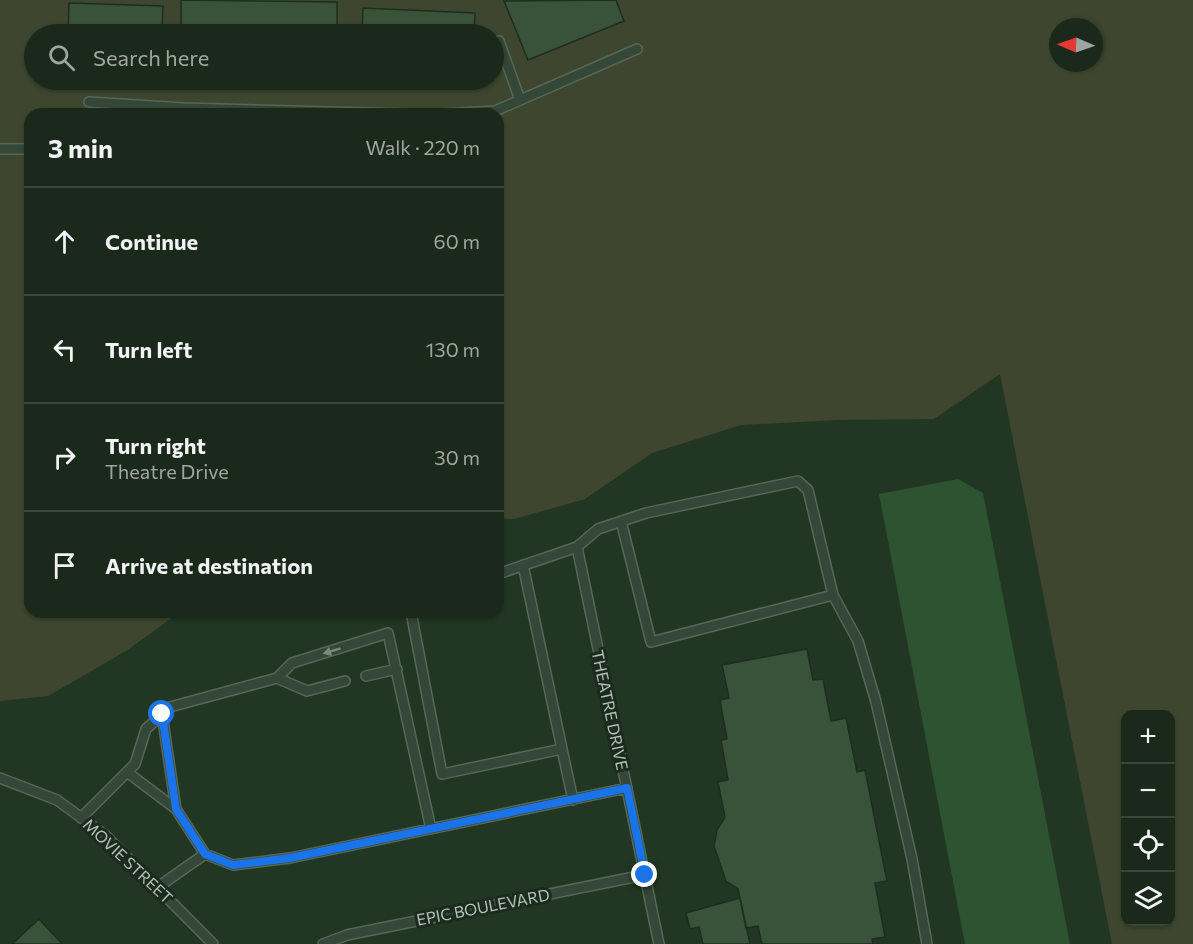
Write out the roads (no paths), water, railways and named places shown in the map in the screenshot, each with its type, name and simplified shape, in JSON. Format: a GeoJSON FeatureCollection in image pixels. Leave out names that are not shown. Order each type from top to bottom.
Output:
{"type":"FeatureCollection","features":[{"type":"Feature","properties":{"kind":"lane"},"geometry":{"type":"LineString","coordinates":[[502,108],[637,49]]}},
{"type":"Feature","properties":{"kind":"lane"},"geometry":{"type":"LineString","coordinates":[[504,55],[520,100]]}},
{"type":"Feature","properties":{"kind":"lane"},"geometry":{"type":"LineString","coordinates":[[89,102],[150,108]]}},
{"type":"Feature","properties":{"kind":"lane"},"geometry":{"type":"LineString","coordinates":[[0,149],[24,149]]}},
{"type":"Feature","properties":{"kind":"lane"},"geometry":{"type":"LineString","coordinates":[[504,572],[577,547],[598,529],[621,521],[668,508],[798,481],[808,490],[833,595],[858,641],[876,702],[912,859],[927,944]]}},
{"type":"Feature","properties":{"kind":"lane"},"geometry":{"type":"LineString","coordinates":[[621,521],[651,642],[833,595]]}},
{"type":"Feature","properties":{"kind":"lane","name":"THEATRE DRIVE"},"geometry":{"type":"LineString","coordinates":[[577,547],[659,944]]}},
{"type":"Feature","properties":{"kind":"lane"},"geometry":{"type":"LineString","coordinates":[[523,565],[573,800]]}},
{"type":"Feature","properties":{"kind":"lane"},"geometry":{"type":"LineString","coordinates":[[412,618],[442,774],[562,749]]}},
{"type":"Feature","properties":{"kind":"lane"},"geometry":{"type":"LineString","coordinates":[[81,818],[135,764],[146,729],[170,707],[277,678],[292,663],[388,633],[431,829]]}},
{"type":"Feature","properties":{"kind":"lane"},"geometry":{"type":"LineString","coordinates":[[366,676],[397,669]]}},
{"type":"Feature","properties":{"kind":"lane"},"geometry":{"type":"LineString","coordinates":[[277,678],[307,691],[345,681]]}},
{"type":"Feature","properties":{"kind":"lane"},"geometry":{"type":"LineString","coordinates":[[162,714],[176,809]]}},
{"type":"Feature","properties":{"kind":"lane"},"geometry":{"type":"LineString","coordinates":[[127,772],[176,809],[205,854],[233,865],[290,858],[627,788]]}},
{"type":"Feature","properties":{"kind":"lane","name":"MOVIE STREET"},"geometry":{"type":"LineString","coordinates":[[0,778],[57,800],[105,835],[213,944]]}},
{"type":"Feature","properties":{"kind":"lane"},"geometry":{"type":"LineString","coordinates":[[158,887],[205,854]]}},
{"type":"Feature","properties":{"kind":"lane","name":"EPIC BOULEVARD"},"geometry":{"type":"LineString","coordinates":[[323,944],[347,935],[645,875]]}}]}
